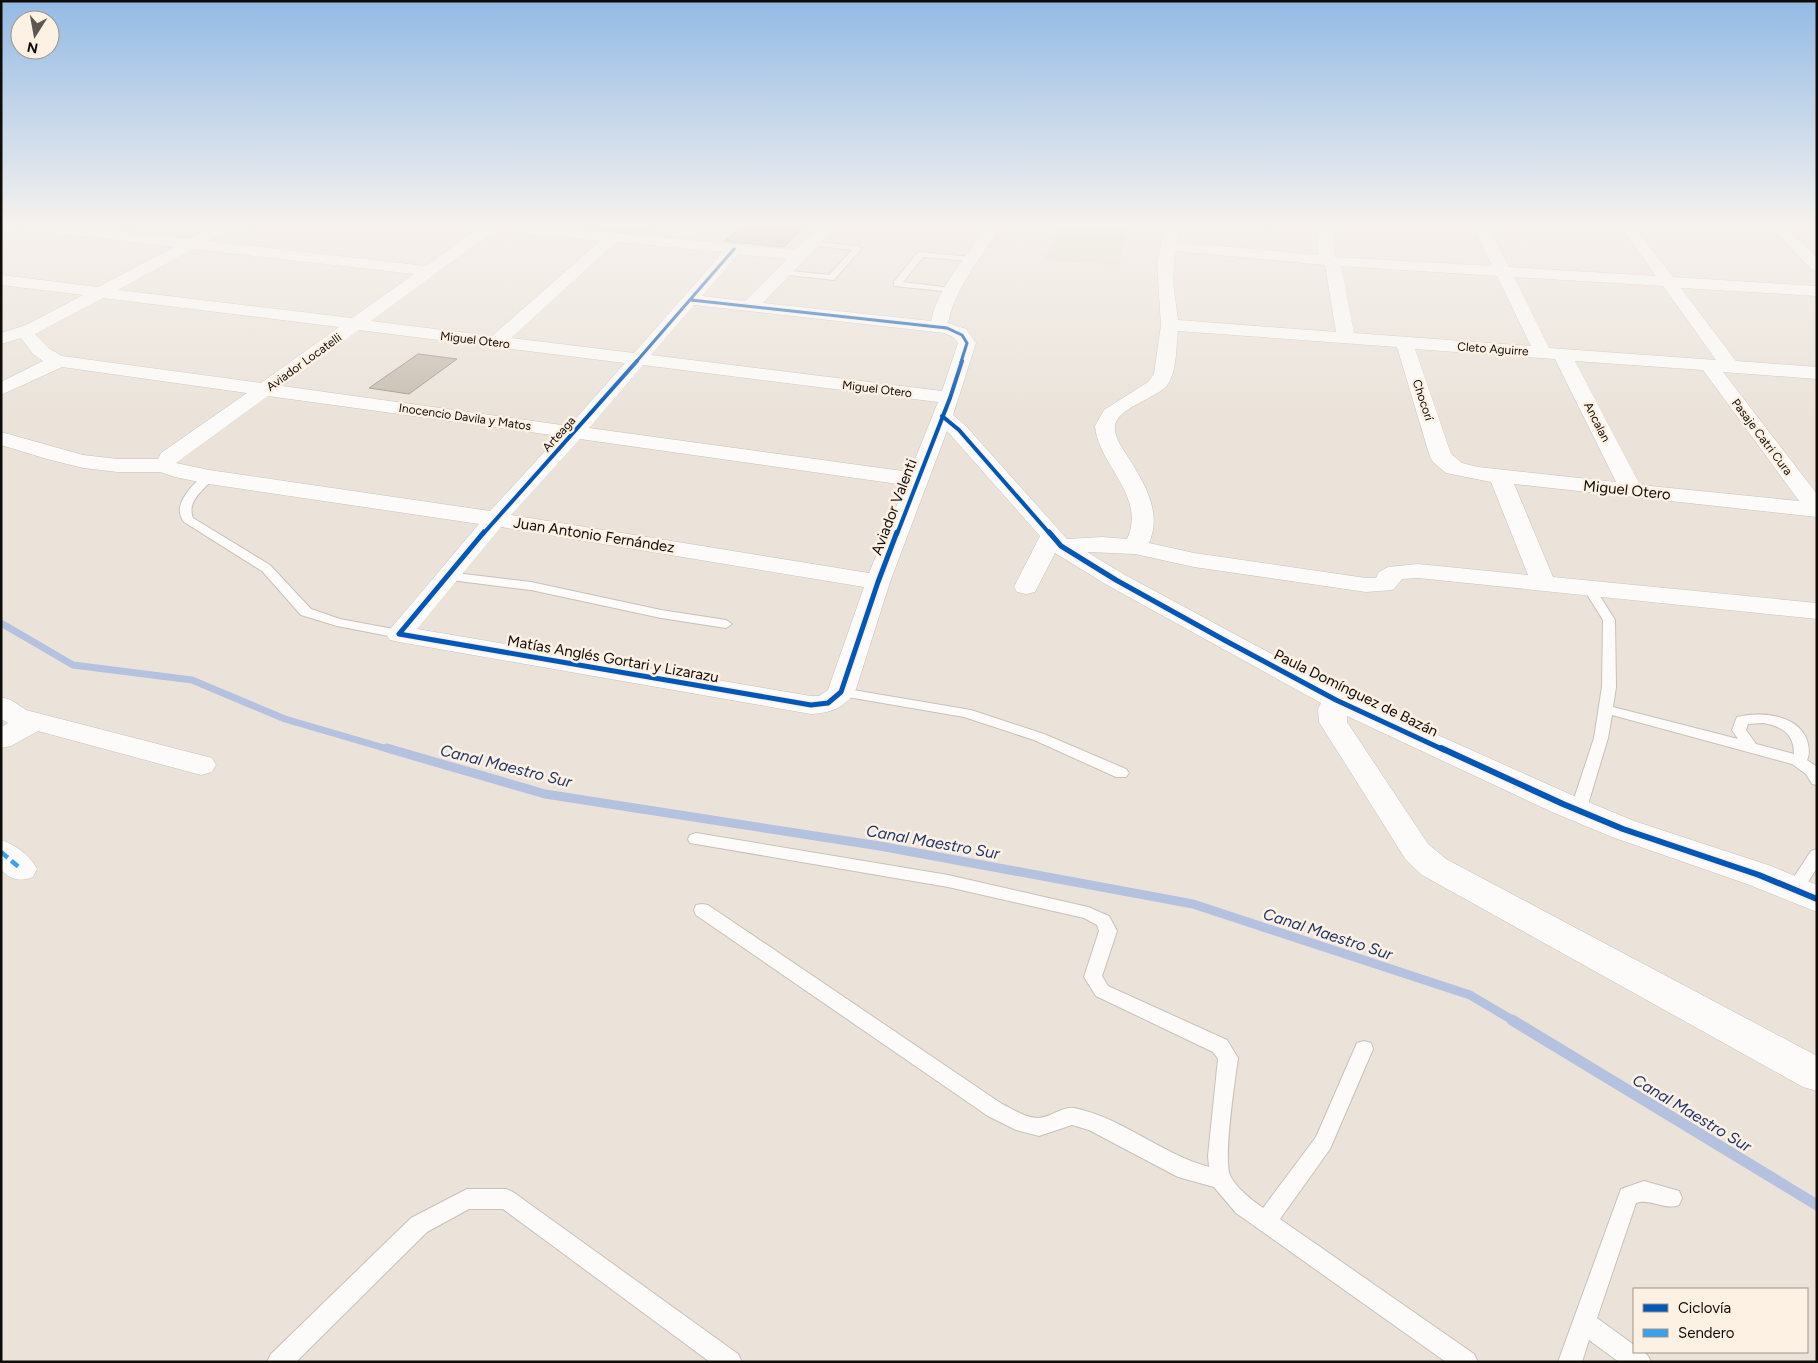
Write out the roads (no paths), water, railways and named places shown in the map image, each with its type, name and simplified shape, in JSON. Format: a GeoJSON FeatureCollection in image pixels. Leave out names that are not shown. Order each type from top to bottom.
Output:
{"type":"FeatureCollection","features":[{"type":"Feature","properties":{"kind":"street","name":"Miguel Otero"},"geometry":{"type":"LineString","coordinates":[[73,289],[638,360],[946,407]]}},
{"type":"Feature","properties":{"kind":"street"},"geometry":{"type":"LineString","coordinates":[[1,339],[25,332],[108,289]]}},
{"type":"Feature","properties":{"kind":"street","name":"Aviador Locatelli"},"geometry":{"type":"LineString","coordinates":[[164,465],[169,458],[268,389],[405,289]]}},
{"type":"Feature","properties":{"kind":"street"},"geometry":{"type":"LineString","coordinates":[[496,342],[555,289]]}},
{"type":"Feature","properties":{"kind":"street","name":"Arteaga"},"geometry":{"type":"LineString","coordinates":[[399,634],[495,519],[574,433],[700,289]]}},
{"type":"Feature","properties":{"kind":"street"},"geometry":{"type":"LineString","coordinates":[[750,306],[767,289]]}},
{"type":"Feature","properties":{"kind":"street"},"geometry":{"type":"LineString","coordinates":[[1135,547],[1142,531],[1143,522],[1140,506],[1132,482],[1106,436],[1104,426],[1110,416],[1160,382],[1163,374],[1170,324],[1166,289]]}},
{"type":"Feature","properties":{"kind":"street"},"geometry":{"type":"LineString","coordinates":[[1337,289],[1346,338]]}},
{"type":"Feature","properties":{"kind":"street","name":"Ancalan"},"geometry":{"type":"LineString","coordinates":[[1513,289],[1632,490]]}},
{"type":"Feature","properties":{"kind":"street"},"geometry":{"type":"LineString","coordinates":[[1674,289],[1730,366]]}},
{"type":"Feature","properties":{"kind":"street"},"geometry":{"type":"LineString","coordinates":[[1781,289],[1817,291]]}},
{"type":"Feature","properties":{"kind":"street"},"geometry":{"type":"LineString","coordinates":[[690,300],[938,327],[942,308],[952,290]]}},
{"type":"Feature","properties":{"kind":"street","name":"Cleto Aguirre"},"geometry":{"type":"LineString","coordinates":[[1170,324],[1817,373]]}},
{"type":"Feature","properties":{"kind":"street","name":"Aviador Valenti"},"geometry":{"type":"LineString","coordinates":[[833,699],[946,407],[967,343],[965,338],[956,331],[938,327]]}},
{"type":"Feature","properties":{"kind":"street","name":"Inocencio Davila y Matos"},"geometry":{"type":"LineString","coordinates":[[25,332],[43,354],[48,358],[59,361],[918,480]]}},
{"type":"Feature","properties":{"kind":"street","name":"Chocorí"},"geometry":{"type":"LineString","coordinates":[[1404,342],[1441,458]]}},
{"type":"Feature","properties":{"kind":"street"},"geometry":{"type":"LineString","coordinates":[[1,389],[59,361]]}},
{"type":"Feature","properties":{"kind":"street","name":"Pasaje Catri Cura"},"geometry":{"type":"LineString","coordinates":[[1708,364],[1817,510]]}},
{"type":"Feature","properties":{"kind":"street","name":"Paula Domínguez de Bazán"},"geometry":{"type":"LineString","coordinates":[[946,407],[959,430],[1056,541],[1116,580],[1336,700],[1578,811],[1624,829],[1759,875],[1805,894]]}},
{"type":"Feature","properties":{"kind":"street"},"geometry":{"type":"LineString","coordinates":[[1,438],[65,458],[88,462],[139,466],[164,465]]}},
{"type":"Feature","properties":{"kind":"street","name":"Miguel Otero"},"geometry":{"type":"LineString","coordinates":[[1441,458],[1462,471],[1817,510]]}},
{"type":"Feature","properties":{"kind":"street","name":"Juan Antonio Fernández"},"geometry":{"type":"LineString","coordinates":[[164,465],[174,471],[209,477],[495,519],[878,582]]}},
{"type":"Feature","properties":{"kind":"street"},"geometry":{"type":"LineString","coordinates":[[1500,476],[1544,584]]}},
{"type":"Feature","properties":{"kind":"street"},"geometry":{"type":"LineString","coordinates":[[1026,587],[1056,541],[1135,547],[1211,563],[1366,585],[1384,585],[1388,582],[1388,577],[1397,572],[1418,571],[1817,611]]}},
{"type":"Feature","properties":{"kind":"street","name":"Matías Anglés Gortari y Lizarazu"},"geometry":{"type":"LineString","coordinates":[[399,634],[802,704],[833,699]]}},
{"type":"Feature","properties":{"kind":"street"},"geometry":{"type":"LineString","coordinates":[[1336,700],[1332,709],[1333,722],[1417,852],[1434,867],[1817,1076]]}},
{"type":"Feature","properties":{"kind":"street"},"geometry":{"type":"LineString","coordinates":[[1,706],[16,716],[201,765]]}},
{"type":"Feature","properties":{"kind":"street"},"geometry":{"type":"LineString","coordinates":[[1,739],[34,721]]}},
{"type":"Feature","properties":{"kind":"lane"},"geometry":{"type":"LineString","coordinates":[[939,289],[952,290]]}},
{"type":"Feature","properties":{"kind":"lane"},"geometry":{"type":"LineString","coordinates":[[209,477],[184,504],[184,513],[188,520],[266,568],[306,612],[337,622],[399,634]]}},
{"type":"Feature","properties":{"kind":"lane"},"geometry":{"type":"LineString","coordinates":[[447,576],[531,586],[661,614],[726,624]]}},
{"type":"Feature","properties":{"kind":"lane"},"geometry":{"type":"LineString","coordinates":[[1578,811],[1601,738],[1609,687],[1610,620],[1589,588]]}},
{"type":"Feature","properties":{"kind":"lane"},"geometry":{"type":"LineString","coordinates":[[833,699],[966,713],[1038,737],[1120,773]]}},
{"type":"Feature","properties":{"kind":"lane"},"geometry":{"type":"LineString","coordinates":[[1606,709],[1797,760],[1812,771],[1817,780]]}},
{"type":"Feature","properties":{"kind":"lane"},"geometry":{"type":"LineString","coordinates":[[1750,747],[1739,730],[1742,720],[1754,717],[1767,718],[1783,723],[1798,734],[1803,748],[1801,757],[1797,760]]}},
{"type":"Feature","properties":{"kind":"lane"},"geometry":{"type":"LineString","coordinates":[[696,838],[948,881],[1088,913],[1103,921],[1108,931],[1094,977],[1102,991],[1220,1046],[1228,1058],[1218,1156],[1220,1179]]}},
{"type":"Feature","properties":{"kind":"lane"},"geometry":{"type":"LineString","coordinates":[[1805,894],[1817,855]]}},
{"type":"Feature","properties":{"kind":"lane"},"geometry":{"type":"LineString","coordinates":[[702,910],[995,1110],[1023,1124],[1039,1127],[1072,1116],[1094,1123],[1185,1170],[1220,1179],[1243,1206],[1466,1362]]}},
{"type":"Feature","properties":{"kind":"lane"},"geometry":{"type":"LineString","coordinates":[[1266,1221],[1323,1143],[1364,1049]]}},
{"type":"Feature","properties":{"kind":"lane"},"geometry":{"type":"LineString","coordinates":[[1570,1362],[1628,1196],[1644,1191],[1672,1198]]}},
{"type":"Feature","properties":{"kind":"lane"},"geometry":{"type":"LineString","coordinates":[[279,1362],[419,1225],[468,1199],[506,1199],[730,1362]]}},
{"type":"Feature","properties":{"kind":"lane"},"geometry":{"type":"LineString","coordinates":[[1584,1323],[1639,1362]]}},
{"type":"Feature","properties":{"kind":"waterway","name":"Canal Maestro Sur"},"geometry":{"type":"LineString","coordinates":[[1,623],[73,665],[192,680],[285,719],[391,750]]}},
{"type":"Feature","properties":{"kind":"waterway","name":"Canal Maestro Sur"},"geometry":{"type":"LineString","coordinates":[[387,748],[545,794],[880,846],[1193,904],[1470,995],[1514,1021]]}},
{"type":"Feature","properties":{"kind":"waterway","name":"Canal Maestro Sur"},"geometry":{"type":"LineString","coordinates":[[1512,1020],[1817,1205]]}}]}
